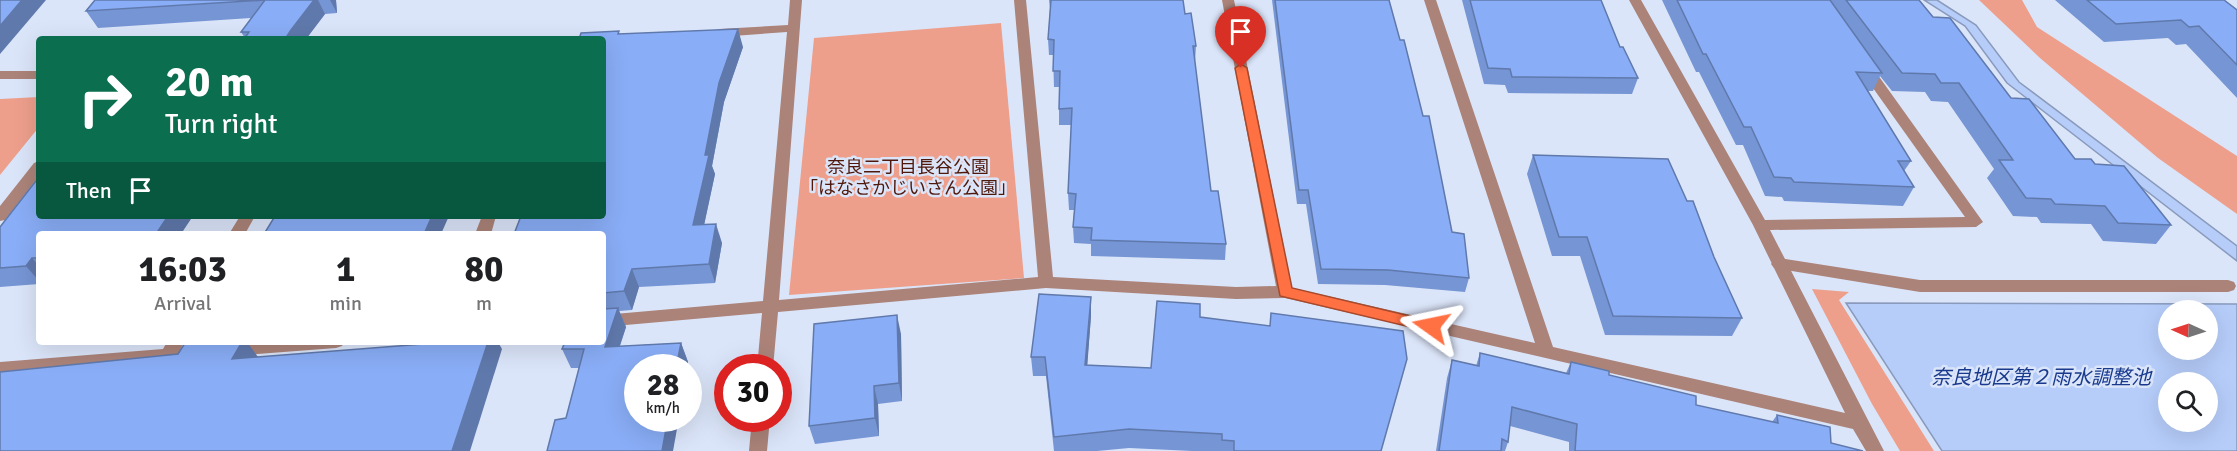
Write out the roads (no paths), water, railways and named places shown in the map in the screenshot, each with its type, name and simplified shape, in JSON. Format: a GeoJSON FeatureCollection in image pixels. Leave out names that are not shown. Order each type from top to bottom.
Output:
{"type":"FeatureCollection","features":[{"type":"Feature","properties":{"kind":"street"},"geometry":{"type":"LineString","coordinates":[[766,354],[796,0]]}},
{"type":"Feature","properties":{"kind":"street"},"geometry":{"type":"LineString","coordinates":[[1020,0],[1046,282]]}},
{"type":"Feature","properties":{"kind":"street"},"geometry":{"type":"LineString","coordinates":[[1228,0],[1285,292]]}},
{"type":"Feature","properties":{"kind":"street"},"geometry":{"type":"LineString","coordinates":[[1430,0],[1546,351]]}},
{"type":"Feature","properties":{"kind":"street"},"geometry":{"type":"LineString","coordinates":[[1635,0],[1760,225],[1875,451]]}},
{"type":"Feature","properties":{"kind":"street"},"geometry":{"type":"LineString","coordinates":[[710,33],[794,28]]}},
{"type":"Feature","properties":{"kind":"street"},"geometry":{"type":"LineString","coordinates":[[1760,225],[1976,222],[1858,58]]}},
{"type":"Feature","properties":{"kind":"street"},"geometry":{"type":"LineString","coordinates":[[0,75],[36,75]]}},
{"type":"Feature","properties":{"kind":"street"},"geometry":{"type":"LineString","coordinates":[[0,216],[36,170]]}},
{"type":"Feature","properties":{"kind":"street"},"geometry":{"type":"LineString","coordinates":[[1779,264],[1920,286],[2228,286]]}},
{"type":"Feature","properties":{"kind":"street"},"geometry":{"type":"LineString","coordinates":[[606,321],[1046,282],[1236,293],[1285,292],[1859,423]]}},
{"type":"Feature","properties":{"kind":"street"},"geometry":{"type":"LineString","coordinates":[[213,352],[299,345]]}},
{"type":"Feature","properties":{"kind":"street"},"geometry":{"type":"LineString","coordinates":[[0,369],[172,349],[191,354]]}},
{"type":"Feature","properties":{"kind":"street"},"geometry":{"type":"LineString","coordinates":[[758,451],[760,432]]}},
{"type":"Feature","properties":{"kind":"water"},"geometry":{"type":"Polygon","coordinates":[[[1924,0],[1937,0],[1976,25],[2019,82],[2237,246],[2237,261],[2007,83],[1965,26],[1924,0]]]}},
{"type":"Feature","properties":{"kind":"water","name":"奈良地区第２雨水調整池"},"geometry":{"type":"Polygon","coordinates":[[[1846,303],[2158,304],[2158,360],[2218,360],[2218,304],[2237,304],[2237,451],[1942,451],[1846,303]]]}},
{"type":"Feature","properties":{"kind":"park label","name":"奈良二丁目長谷公園 「はなさかじいさん公園」"},"geometry":{"type":"Point","coordinates":[908,177]}}]}
